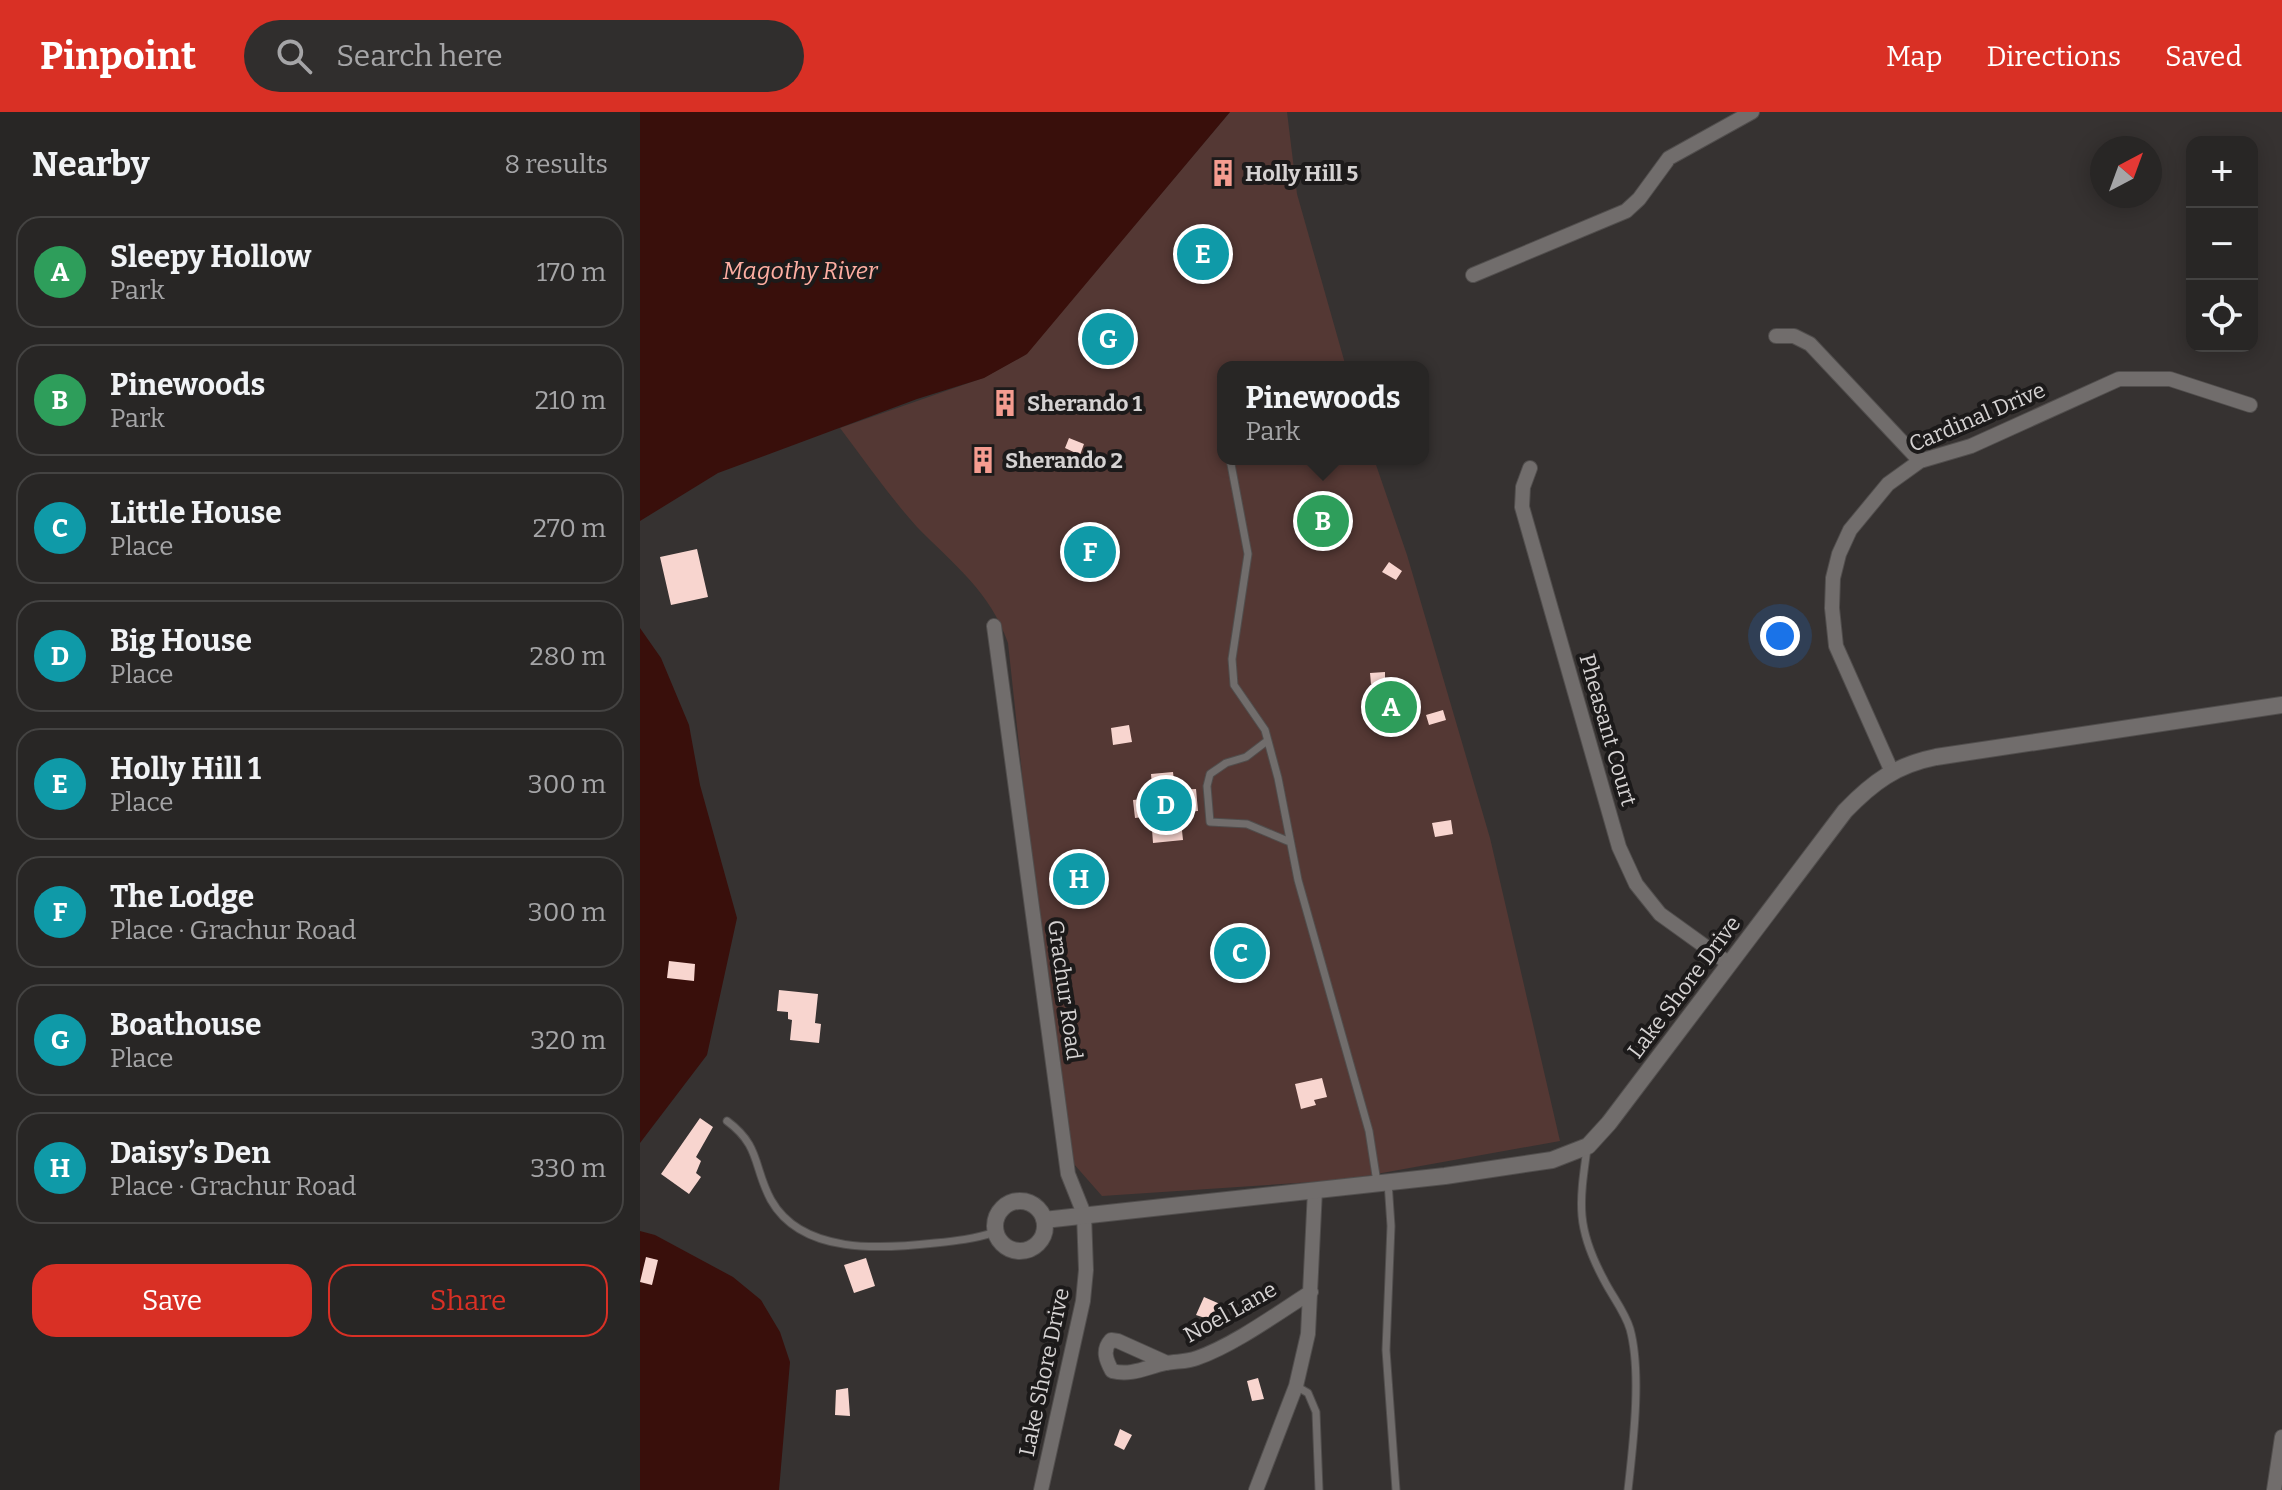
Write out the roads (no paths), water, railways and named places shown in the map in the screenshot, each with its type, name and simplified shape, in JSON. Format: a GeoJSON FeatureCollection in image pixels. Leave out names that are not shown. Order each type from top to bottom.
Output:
{"type":"FeatureCollection","features":[{"type":"Feature","properties":{"kind":"street"},"geometry":{"type":"LineString","coordinates":[[1473,275],[1626,211],[1639,199],[1669,158],[1752,112]]}},
{"type":"Feature","properties":{"kind":"street"},"geometry":{"type":"LineString","coordinates":[[1776,336],[1794,336],[1810,344],[1920,461]]}},
{"type":"Feature","properties":{"kind":"street","name":"Cardinal Drive"},"geometry":{"type":"LineString","coordinates":[[1892,772],[1836,646],[1832,608],[1833,578],[1839,554],[1857,521],[1888,484],[1920,461],[1971,446],[2119,379],[2170,379],[2250,405]]}},
{"type":"Feature","properties":{"kind":"street","name":"Pheasant Court"},"geometry":{"type":"LineString","coordinates":[[1530,468],[1523,487],[1522,507],[1619,847],[1636,884],[1660,914],[1728,963]]}},
{"type":"Feature","properties":{"kind":"street","name":"Grachur Road"},"geometry":{"type":"LineString","coordinates":[[994,626],[1068,1174],[1084,1214]]}},
{"type":"Feature","properties":{"kind":"street","name":"Lake Shore Drive"},"geometry":{"type":"LineString","coordinates":[[1044,1220],[1552,1160],[1588,1146],[1609,1123],[1845,811],[1866,789],[1892,772],[1910,762],[1936,757],[2282,705]]}},
{"type":"Feature","properties":{"kind":"street"},"geometry":{"type":"LineString","coordinates":[[1256,1490],[1296,1386],[1308,1334],[1315,1190]]}},
{"type":"Feature","properties":{"kind":"street"},"geometry":{"type":"LineString","coordinates":[[1013,1202],[1029,1203],[1036,1207],[1044,1220],[1042,1237],[1030,1249],[1005,1247],[995,1232],[996,1217],[1013,1202]]}},
{"type":"Feature","properties":{"kind":"street","name":"Lake Shore Drive"},"geometry":{"type":"LineString","coordinates":[[1041,1490],[1083,1301],[1086,1270],[1084,1214]]}},
{"type":"Feature","properties":{"kind":"street","name":"Noel Lane"},"geometry":{"type":"LineString","coordinates":[[1167,1363],[1201,1357],[1311,1292]]}},
{"type":"Feature","properties":{"kind":"street"},"geometry":{"type":"LineString","coordinates":[[2274,1490],[2282,1437]]}},
{"type":"Feature","properties":{"kind":"lane"},"geometry":{"type":"LineString","coordinates":[[1231,465],[1248,554],[1232,659],[1234,685],[1265,730],[1310,926],[1343,1032],[1382,1182],[1391,1257],[1386,1350],[1396,1490]]}},
{"type":"Feature","properties":{"kind":"lane"},"geometry":{"type":"LineString","coordinates":[[1267,741],[1246,757],[1226,763],[1210,774],[1207,786],[1210,822],[1247,824],[1290,842]]}},
{"type":"Feature","properties":{"kind":"lane"},"geometry":{"type":"LineString","coordinates":[[727,1121],[752,1146],[777,1208],[789,1221],[824,1240],[897,1247],[968,1240],[995,1232]]}},
{"type":"Feature","properties":{"kind":"lane"},"geometry":{"type":"LineString","coordinates":[[1588,1146],[1580,1199],[1584,1238],[1630,1328],[1633,1349],[1636,1413],[1628,1490]]}},
{"type":"Feature","properties":{"kind":"lane"},"geometry":{"type":"LineString","coordinates":[[1296,1386],[1308,1393],[1316,1412],[1319,1490]]}},
{"type":"Feature","properties":{"kind":"water","name":"Magothy River"},"geometry":{"type":"Polygon","coordinates":[[[640,112],[1230,112],[1027,354],[984,378],[917,399],[718,473],[640,521],[640,112]]]}},
{"type":"Feature","properties":{"kind":"water"},"geometry":{"type":"Polygon","coordinates":[[[640,628],[661,658],[689,725],[700,785],[737,918],[707,1055],[640,1143],[640,628]]]}},
{"type":"Feature","properties":{"kind":"water"},"geometry":{"type":"Polygon","coordinates":[[[640,1231],[655,1235],[733,1277],[761,1300],[780,1332],[790,1362],[779,1490],[640,1490],[640,1231]]]}},
{"type":"Feature","properties":{"kind":"place","name":"Holly Hill 5"},"geometry":{"type":"Point","coordinates":[1223,173]}},
{"type":"Feature","properties":{"kind":"place","name":"Holly Hill 1"},"geometry":{"type":"Point","coordinates":[1203,254]}},
{"type":"Feature","properties":{"kind":"place","name":"Boathouse"},"geometry":{"type":"Point","coordinates":[1108,339]}},
{"type":"Feature","properties":{"kind":"place","name":"Sherando 1"},"geometry":{"type":"Point","coordinates":[1005,403]}},
{"type":"Feature","properties":{"kind":"place","name":"Sherando 2"},"geometry":{"type":"Point","coordinates":[983,460]}},
{"type":"Feature","properties":{"kind":"place","name":"Pinewoods"},"geometry":{"type":"Point","coordinates":[1323,521]}},
{"type":"Feature","properties":{"kind":"place","name":"The Lodge"},"geometry":{"type":"Point","coordinates":[1090,552]}},
{"type":"Feature","properties":{"kind":"place","name":"Sleepy Hollow"},"geometry":{"type":"Point","coordinates":[1391,707]}},
{"type":"Feature","properties":{"kind":"place","name":"Big House"},"geometry":{"type":"Point","coordinates":[1166,805]}},
{"type":"Feature","properties":{"kind":"place","name":"Daisy’s Den"},"geometry":{"type":"Point","coordinates":[1079,879]}},
{"type":"Feature","properties":{"kind":"place","name":"Little House"},"geometry":{"type":"Point","coordinates":[1240,953]}}]}
